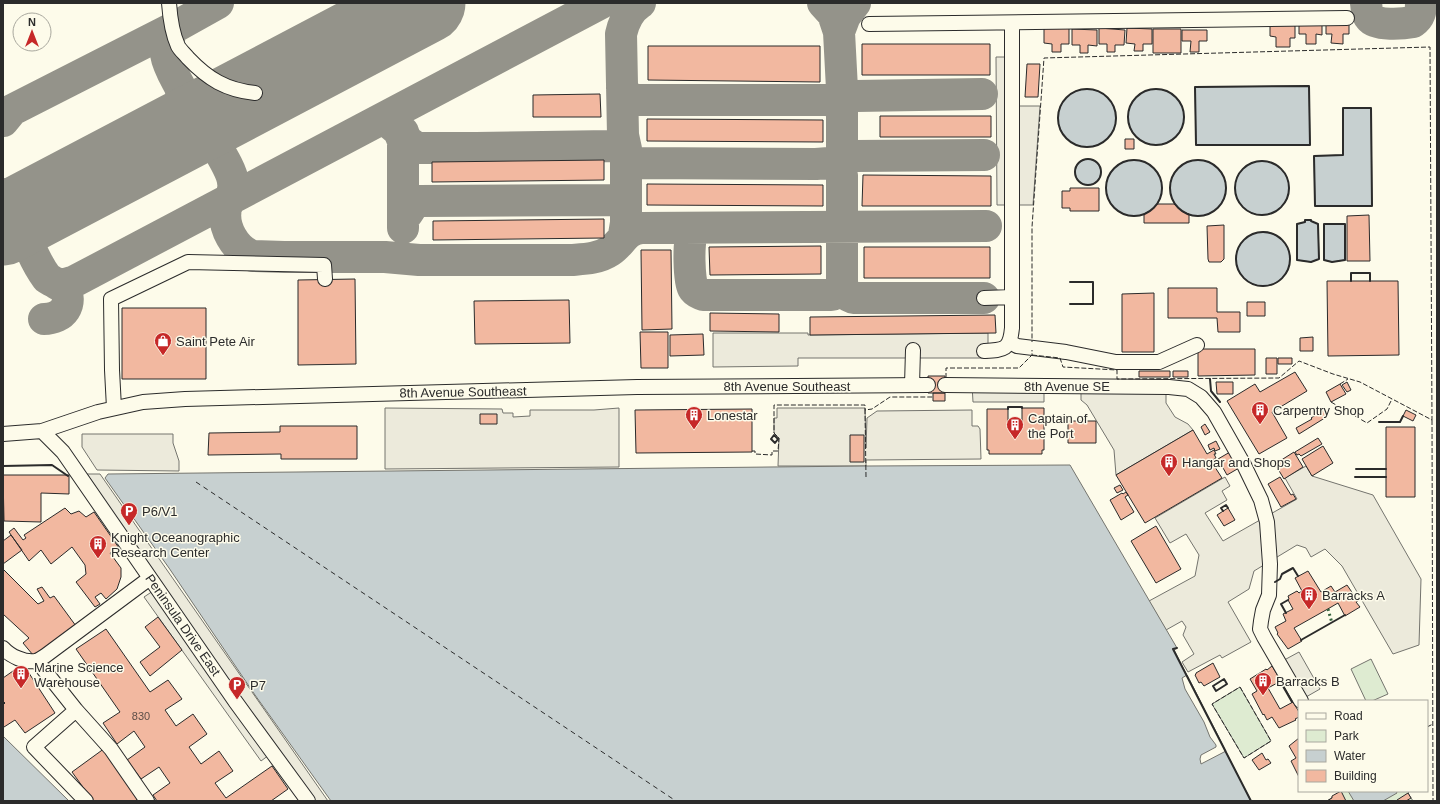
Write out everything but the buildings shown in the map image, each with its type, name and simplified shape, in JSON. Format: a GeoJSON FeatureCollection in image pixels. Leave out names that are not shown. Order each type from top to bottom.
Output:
{"type":"FeatureCollection","features":[{"type":"Feature","properties":{"kind":"street"},"geometry":{"type":"LineString","coordinates":[[169,3],[171,22],[179,47],[195,65],[210,78],[222,85],[245,92],[255,93]]}},
{"type":"Feature","properties":{"kind":"street"},"geometry":{"type":"LineString","coordinates":[[869,24],[1347,18]]}},
{"type":"Feature","properties":{"kind":"street"},"geometry":{"type":"LineString","coordinates":[[984,350],[1000,350],[1008,346],[1012,328],[1012,23]]}},
{"type":"Feature","properties":{"kind":"street"},"geometry":{"type":"LineString","coordinates":[[114,408],[112,370],[112,299],[188,262],[324,265],[325,279]]}},
{"type":"Feature","properties":{"kind":"street"},"geometry":{"type":"LineString","coordinates":[[984,298],[1012,297]]}},
{"type":"Feature","properties":{"kind":"street"},"geometry":{"type":"LineString","coordinates":[[1010,342],[1017,346],[1066,352],[1116,362],[1159,362],[1197,345]]}},
{"type":"Feature","properties":{"kind":"street"},"geometry":{"type":"LineString","coordinates":[[912,385],[913,350]]}},
{"type":"Feature","properties":{"kind":"street","name":"8th Avenue Southeast"},"geometry":{"type":"LineString","coordinates":[[3,434],[42,431],[114,408],[143,402],[185,399],[637,387],[928,385]]}},
{"type":"Feature","properties":{"kind":"street","name":"8th Avenue SE"},"geometry":{"type":"LineString","coordinates":[[945,385],[1169,387],[1188,389],[1201,398],[1214,412],[1244,465],[1261,500],[1269,536],[1270,564],[1269,595],[1263,610],[1260,629],[1300,700]]}},
{"type":"Feature","properties":{"kind":"street","name":"Peninsula Drive East"},"geometry":{"type":"LineString","coordinates":[[42,431],[63,452],[302,799]]}},
{"type":"Feature","properties":{"kind":"street"},"geometry":{"type":"LineString","coordinates":[[3,648],[15,656],[28,661],[37,661],[150,578]]}},
{"type":"Feature","properties":{"kind":"street"},"geometry":{"type":"LineString","coordinates":[[37,661],[76,710],[111,749],[147,801]]}},
{"type":"Feature","properties":{"kind":"street"},"geometry":{"type":"LineString","coordinates":[[76,710],[34,746],[86,801]]}},
{"type":"Feature","properties":{"kind":"green space"},"geometry":{"type":"Polygon","coordinates":[[[1371,659],[1388,694],[1374,700],[1366,700],[1351,669],[1371,659]]]}},
{"type":"Feature","properties":{"kind":"green space"},"geometry":{"type":"Polygon","coordinates":[[[1240,687],[1271,741],[1244,758],[1212,704],[1240,687]]]}},
{"type":"Feature","properties":{"kind":"green space"},"geometry":{"type":"Polygon","coordinates":[[[1340,792],[1409,792],[1408,793],[1413,801],[1327,801],[1340,792]]]}},
{"type":"Feature","properties":{"kind":"shaded area"},"geometry":{"type":"Polygon","coordinates":[[[996,57],[1012,57],[1012,106],[1040,106],[1033,205],[997,205],[996,57]]]}},
{"type":"Feature","properties":{"kind":"shaded area"},"geometry":{"type":"Polygon","coordinates":[[[713,333],[808,333],[808,335],[988,333],[988,358],[798,358],[798,366],[713,367],[713,333]]]}},
{"type":"Feature","properties":{"kind":"shaded area"},"geometry":{"type":"Polygon","coordinates":[[[972,385],[1044,386],[1044,402],[973,402],[972,385]]]}},
{"type":"Feature","properties":{"kind":"shaded area"},"geometry":{"type":"Polygon","coordinates":[[[1081,391],[1166,392],[1166,403],[1175,417],[1188,424],[1193,430],[1116,475],[1114,450],[1087,405],[1081,400],[1081,391]]]}},
{"type":"Feature","properties":{"kind":"shaded area"},"geometry":{"type":"Polygon","coordinates":[[[385,408],[502,409],[503,413],[513,413],[513,417],[530,416],[530,410],[594,410],[619,408],[619,467],[385,469],[385,408]]]}},
{"type":"Feature","properties":{"kind":"shaded area"},"geometry":{"type":"Polygon","coordinates":[[[777,408],[865,408],[866,448],[867,418],[877,411],[972,410],[972,426],[978,426],[980,429],[981,459],[866,460],[866,466],[778,466],[779,438],[774,433],[774,418],[777,418],[777,408]]]}},
{"type":"Feature","properties":{"kind":"shaded area"},"geometry":{"type":"Polygon","coordinates":[[[82,434],[173,434],[173,443],[179,461],[179,471],[97,470],[82,447],[82,434]]]}},
{"type":"Feature","properties":{"kind":"shaded area"},"geometry":{"type":"Polygon","coordinates":[[[1306,466],[1312,476],[1373,495],[1421,579],[1419,645],[1393,654],[1342,566],[1325,549],[1311,557],[1306,548],[1297,545],[1254,571],[1249,589],[1228,602],[1251,642],[1222,658],[1220,655],[1188,672],[1182,662],[1194,654],[1183,635],[1186,627],[1182,621],[1166,630],[1149,601],[1195,576],[1199,555],[1186,534],[1170,543],[1155,518],[1225,477],[1230,486],[1222,491],[1227,500],[1205,513],[1223,541],[1297,499],[1285,478],[1306,466]]]}},
{"type":"Feature","properties":{"kind":"shaded area","name":"P7"},"geometry":{"type":"Polygon","coordinates":[[[87,474],[100,474],[328,801],[313,801],[277,749],[261,761],[144,597],[162,585],[87,474]]]}},
{"type":"Feature","properties":{"kind":"shaded area"},"geometry":{"type":"Polygon","coordinates":[[[1299,652],[1320,689],[1298,700],[1275,665],[1299,652]]]}},
{"type":"Feature","properties":{"kind":"water"},"geometry":{"type":"Polygon","coordinates":[[[1309,86],[1310,145],[1196,145],[1195,87],[1309,86]]]}},
{"type":"Feature","properties":{"kind":"water"},"geometry":{"type":"Polygon","coordinates":[[[1087,89],[1098,91],[1111,102],[1114,107],[1116,118],[1114,129],[1103,142],[1098,145],[1087,147],[1076,145],[1063,134],[1060,129],[1058,118],[1060,107],[1071,94],[1076,91],[1087,89]]]}},
{"type":"Feature","properties":{"kind":"water"},"geometry":{"type":"Polygon","coordinates":[[[1156,89],[1167,91],[1176,97],[1182,106],[1184,117],[1182,128],[1176,137],[1167,143],[1156,145],[1145,143],[1136,137],[1130,128],[1128,117],[1130,106],[1136,97],[1145,91],[1156,89]]]}},
{"type":"Feature","properties":{"kind":"water"},"geometry":{"type":"Polygon","coordinates":[[[1343,108],[1371,108],[1372,206],[1315,206],[1314,156],[1343,155],[1343,108]]]}},
{"type":"Feature","properties":{"kind":"water"},"geometry":{"type":"Polygon","coordinates":[[[1088,159],[1097,163],[1101,172],[1097,181],[1088,185],[1079,181],[1075,172],[1079,163],[1088,159]]]}},
{"type":"Feature","properties":{"kind":"water"},"geometry":{"type":"Polygon","coordinates":[[[1134,160],[1145,162],[1154,168],[1160,177],[1162,188],[1160,199],[1154,208],[1145,214],[1134,216],[1123,214],[1114,208],[1108,199],[1106,188],[1108,177],[1114,168],[1123,162],[1134,160]]]}},
{"type":"Feature","properties":{"kind":"water"},"geometry":{"type":"Polygon","coordinates":[[[1198,160],[1209,162],[1218,168],[1224,177],[1226,188],[1224,199],[1218,208],[1209,214],[1198,216],[1187,214],[1178,208],[1172,199],[1170,188],[1172,177],[1178,168],[1187,162],[1198,160]]]}},
{"type":"Feature","properties":{"kind":"water"},"geometry":{"type":"Polygon","coordinates":[[[1257,161],[1267,161],[1277,165],[1285,173],[1289,183],[1289,193],[1285,203],[1277,211],[1267,215],[1257,215],[1247,211],[1239,203],[1235,193],[1235,183],[1239,173],[1247,165],[1257,161]]]}},
{"type":"Feature","properties":{"kind":"water"},"geometry":{"type":"Polygon","coordinates":[[[1305,220],[1311,220],[1318,224],[1319,259],[1311,262],[1297,260],[1297,224],[1305,222],[1305,220]]]}},
{"type":"Feature","properties":{"kind":"water"},"geometry":{"type":"Polygon","coordinates":[[[1324,224],[1345,224],[1345,260],[1332,262],[1324,260],[1324,224]]]}},
{"type":"Feature","properties":{"kind":"water"},"geometry":{"type":"Polygon","coordinates":[[[1258,232],[1268,232],[1278,236],[1286,244],[1290,254],[1290,264],[1286,274],[1278,282],[1268,286],[1258,286],[1248,282],[1240,274],[1236,264],[1236,254],[1240,244],[1248,236],[1258,232]]]}},
{"type":"Feature","properties":{"kind":"water"},"geometry":{"type":"Polygon","coordinates":[[[1070,465],[1177,648],[1174,650],[1251,801],[331,801],[255,695],[169,568],[105,478],[108,474],[1070,465]]]}},
{"type":"Feature","properties":{"kind":"water"},"geometry":{"type":"Polygon","coordinates":[[[3,736],[69,801],[3,801],[3,736]]]}},
{"type":"Feature","properties":{"kind":"water"},"geometry":{"type":"Polygon","coordinates":[[[1349,792],[1397,793],[1383,801],[1354,801],[1349,792]]]}},
{"type":"Feature","properties":{"kind":"pier"},"geometry":{"type":"Polygon","coordinates":[[[1187,675],[1226,751],[1201,764],[1201,755],[1216,747],[1216,745],[1210,737],[1204,722],[1185,689],[1182,678],[1187,675]]]}},
{"type":"Feature","properties":{"kind":"ferry route"},"geometry":{"type":"LineString","coordinates":[[196,482],[676,801]]}},
{"type":"Feature","properties":{"kind":"taxiway"},"geometry":{"type":"LineString","coordinates":[[3,121],[12,110],[175,27],[218,3]]}},
{"type":"Feature","properties":{"kind":"taxiway"},"geometry":{"type":"LineString","coordinates":[[57,284],[65,284],[75,281],[601,3]]}},
{"type":"Feature","properties":{"kind":"taxiway"},"geometry":{"type":"LineString","coordinates":[[624,235],[626,223],[626,149],[623,135],[621,34],[628,16],[640,3]]}},
{"type":"Feature","properties":{"kind":"taxiway"},"geometry":{"type":"LineString","coordinates":[[823,3],[833,14],[839,32]]}},
{"type":"Feature","properties":{"kind":"taxiway"},"geometry":{"type":"LineString","coordinates":[[834,162],[840,158],[842,151],[842,89],[839,32],[845,16],[855,3]]}},
{"type":"Feature","properties":{"kind":"taxiway"},"geometry":{"type":"LineString","coordinates":[[1366,3],[1367,13],[1373,21],[1390,24],[1413,22],[1420,14],[1421,3]]}},
{"type":"Feature","properties":{"kind":"taxiway"},"geometry":{"type":"LineString","coordinates":[[175,27],[170,35],[166,50],[169,65],[180,87]]}},
{"type":"Feature","properties":{"kind":"taxiway"},"geometry":{"type":"LineString","coordinates":[[175,134],[179,128],[184,111],[180,87],[191,99],[202,106],[215,108],[231,105]]}},
{"type":"Feature","properties":{"kind":"taxiway"},"geometry":{"type":"LineString","coordinates":[[622,88],[626,95],[635,100],[827,100],[837,103],[842,112]]}},
{"type":"Feature","properties":{"kind":"taxiway"},"geometry":{"type":"LineString","coordinates":[[827,100],[856,96],[982,94]]}},
{"type":"Feature","properties":{"kind":"taxiway"},"geometry":{"type":"LineString","coordinates":[[392,125],[399,131],[403,141],[403,228]]}},
{"type":"Feature","properties":{"kind":"taxiway"},"geometry":{"type":"LineString","coordinates":[[403,132],[408,142],[418,148],[611,146],[618,143],[623,135]]}},
{"type":"Feature","properties":{"kind":"taxiway"},"geometry":{"type":"LineString","coordinates":[[211,137],[227,165],[233,182],[232,192],[225,215],[228,230],[235,243],[241,249],[253,256],[385,257],[419,260],[571,260],[601,256],[614,248],[631,231],[641,228],[986,226]]}},
{"type":"Feature","properties":{"kind":"taxiway"},"geometry":{"type":"LineString","coordinates":[[626,175],[629,168],[637,163],[816,164],[829,163],[855,156],[984,155]]}},
{"type":"Feature","properties":{"kind":"taxiway"},"geometry":{"type":"LineString","coordinates":[[829,163],[838,167],[842,176],[842,282],[843,288],[847,295],[855,298],[984,298]]}},
{"type":"Feature","properties":{"kind":"taxiway"},"geometry":{"type":"LineString","coordinates":[[403,218],[412,206],[419,201],[615,200],[621,198],[626,189]]}},
{"type":"Feature","properties":{"kind":"taxiway"},"geometry":{"type":"LineString","coordinates":[[3,194],[13,201],[28,205],[46,202]]}},
{"type":"Feature","properties":{"kind":"taxiway"},"geometry":{"type":"LineString","coordinates":[[36,207],[26,223],[25,228],[28,243],[47,278],[64,287],[68,299],[67,305],[61,313],[57,316],[44,319]]}},
{"type":"Feature","properties":{"kind":"taxiway"},"geometry":{"type":"LineString","coordinates":[[702,228],[696,230],[692,235],[690,245],[690,261],[693,288],[703,295],[831,295],[836,294],[839,291],[842,282]]}},
{"type":"Feature","properties":{"kind":"runway"},"geometry":{"type":"LineString","coordinates":[[3,225],[425,3]]}},
{"type":"Feature","properties":{"kind":"hedge"},"geometry":{"type":"LineString","coordinates":[[1328,609],[1332,623]]}},
{"type":"Feature","properties":{"kind":"fence"},"geometry":{"type":"LineString","coordinates":[[1032,342],[1032,227],[1044,58],[1430,47],[1432,420],[1360,382],[1333,374],[1299,361],[1279,378],[1117,379],[1117,370],[1063,367],[1060,358],[1032,355]]}},
{"type":"Feature","properties":{"kind":"fence"},"geometry":{"type":"LineString","coordinates":[[946,378],[946,368],[1019,368],[1032,355],[1032,350]]}},
{"type":"Feature","properties":{"kind":"fence"},"geometry":{"type":"LineString","coordinates":[[1340,384],[1348,379]]}},
{"type":"Feature","properties":{"kind":"fence"},"geometry":{"type":"LineString","coordinates":[[866,477],[865,410],[872,409],[890,397],[933,397]]}},
{"type":"Feature","properties":{"kind":"fence"},"geometry":{"type":"LineString","coordinates":[[1331,402],[1367,423],[1387,409],[1392,399]]}},
{"type":"Feature","properties":{"kind":"fence"},"geometry":{"type":"LineString","coordinates":[[752,451],[755,451],[755,454],[772,455],[772,451],[778,451],[779,438],[774,433],[774,405],[865,405],[865,410]]}},
{"type":"Feature","properties":{"kind":"fence"},"geometry":{"type":"LineString","coordinates":[[1432,420],[1433,801]]}},
{"type":"Feature","properties":{"kind":"fence"},"geometry":{"type":"LineString","coordinates":[[1240,687],[1271,741],[1244,758],[1212,704],[1240,687]]}},
{"type":"Feature","properties":{"kind":"fence"},"geometry":{"type":"LineString","coordinates":[[1428,726],[1433,724]]}},
{"type":"Feature","properties":{"kind":"wall"},"geometry":{"type":"LineString","coordinates":[[1309,86],[1310,145],[1196,145],[1195,87],[1309,86]]}},
{"type":"Feature","properties":{"kind":"wall"},"geometry":{"type":"LineString","coordinates":[[1087,89],[1098,91],[1111,102],[1114,107],[1116,118],[1114,129],[1103,142],[1098,145],[1087,147],[1076,145],[1063,134],[1060,129],[1058,118],[1060,107],[1071,94],[1076,91],[1087,89]]}},
{"type":"Feature","properties":{"kind":"wall"},"geometry":{"type":"LineString","coordinates":[[1156,89],[1167,91],[1176,97],[1182,106],[1184,117],[1182,128],[1176,137],[1167,143],[1156,145],[1145,143],[1136,137],[1130,128],[1128,117],[1130,106],[1136,97],[1145,91],[1156,89]]}},
{"type":"Feature","properties":{"kind":"wall"},"geometry":{"type":"LineString","coordinates":[[1343,108],[1371,108],[1372,206],[1315,206],[1314,156],[1343,155],[1343,108]]}},
{"type":"Feature","properties":{"kind":"wall"},"geometry":{"type":"LineString","coordinates":[[1088,159],[1097,163],[1101,172],[1097,181],[1088,185],[1079,181],[1075,172],[1079,163],[1088,159]]}},
{"type":"Feature","properties":{"kind":"wall"},"geometry":{"type":"LineString","coordinates":[[1134,160],[1145,162],[1154,168],[1160,177],[1162,188],[1160,199],[1154,208],[1145,214],[1134,216],[1123,214],[1114,208],[1108,199],[1106,188],[1108,177],[1114,168],[1123,162],[1134,160]]}},
{"type":"Feature","properties":{"kind":"wall"},"geometry":{"type":"LineString","coordinates":[[1198,160],[1209,162],[1218,168],[1224,177],[1226,188],[1224,199],[1218,208],[1209,214],[1198,216],[1187,214],[1178,208],[1172,199],[1170,188],[1172,177],[1178,168],[1187,162],[1198,160]]}},
{"type":"Feature","properties":{"kind":"wall"},"geometry":{"type":"LineString","coordinates":[[1257,161],[1267,161],[1277,165],[1285,173],[1289,183],[1289,188],[1289,193],[1285,203],[1277,211],[1267,215],[1257,215],[1247,211],[1239,203],[1235,193],[1235,183],[1239,173],[1247,165],[1257,161]]}},
{"type":"Feature","properties":{"kind":"wall"},"geometry":{"type":"LineString","coordinates":[[1305,220],[1311,220],[1318,224],[1319,259],[1311,262],[1297,260],[1297,224],[1305,222],[1305,220]]}},
{"type":"Feature","properties":{"kind":"wall"},"geometry":{"type":"LineString","coordinates":[[1324,224],[1345,224],[1345,260],[1332,262],[1324,260],[1324,224]]}},
{"type":"Feature","properties":{"kind":"wall"},"geometry":{"type":"LineString","coordinates":[[1258,232],[1268,232],[1278,236],[1286,244],[1290,254],[1290,259],[1290,264],[1286,274],[1278,282],[1268,286],[1258,286],[1248,282],[1240,274],[1236,264],[1236,254],[1240,244],[1248,236],[1258,232]]}},
{"type":"Feature","properties":{"kind":"wall"},"geometry":{"type":"LineString","coordinates":[[1351,281],[1351,273],[1370,273],[1370,281]]}},
{"type":"Feature","properties":{"kind":"wall"},"geometry":{"type":"LineString","coordinates":[[1070,282],[1093,282],[1093,304],[1070,304]]}},
{"type":"Feature","properties":{"kind":"wall"},"geometry":{"type":"LineString","coordinates":[[1210,379],[1211,391],[1220,402]]}},
{"type":"Feature","properties":{"kind":"wall"},"geometry":{"type":"LineString","coordinates":[[1008,409],[1008,407],[1022,408]]}},
{"type":"Feature","properties":{"kind":"wall"},"geometry":{"type":"LineString","coordinates":[[1379,422],[1400,422],[1403,416]]}},
{"type":"Feature","properties":{"kind":"wall"},"geometry":{"type":"LineString","coordinates":[[774,435],[778,439],[775,443],[771,439],[774,435]]}},
{"type":"Feature","properties":{"kind":"wall"},"geometry":{"type":"LineString","coordinates":[[3,466],[52,465],[68,476]]}},
{"type":"Feature","properties":{"kind":"wall"},"geometry":{"type":"LineString","coordinates":[[1356,469],[1386,469]]}},
{"type":"Feature","properties":{"kind":"wall"},"geometry":{"type":"LineString","coordinates":[[1355,477],[1386,477]]}},
{"type":"Feature","properties":{"kind":"wall"},"geometry":{"type":"LineString","coordinates":[[1223,511],[1221,508],[1226,505],[1228,508]]}},
{"type":"Feature","properties":{"kind":"wall"},"geometry":{"type":"LineString","coordinates":[[1275,582],[1280,579],[1282,574],[1293,568],[1298,576]]}},
{"type":"Feature","properties":{"kind":"wall"},"geometry":{"type":"LineString","coordinates":[[1286,613],[1281,604],[1288,600]]}},
{"type":"Feature","properties":{"kind":"wall"},"geometry":{"type":"LineString","coordinates":[[1301,640],[1345,615]]}},
{"type":"Feature","properties":{"kind":"wall"},"geometry":{"type":"LineString","coordinates":[[1177,648],[1173,649],[1251,801]]}},
{"type":"Feature","properties":{"kind":"wall"},"geometry":{"type":"LineString","coordinates":[[1224,679],[1227,684],[1216,691],[1213,686],[1224,679]]}},
{"type":"Feature","properties":{"kind":"wall"},"geometry":{"type":"LineString","coordinates":[[1280,681],[1292,702]]}},
{"type":"Feature","properties":{"kind":"place","name":"Saint Pete Air"},"geometry":{"type":"Point","coordinates":[163,356]}},
{"type":"Feature","properties":{"kind":"place","name":"Carpentry Shop"},"geometry":{"type":"Point","coordinates":[1260,425]}},
{"type":"Feature","properties":{"kind":"place","name":"Lonestar"},"geometry":{"type":"Point","coordinates":[694,430]}},
{"type":"Feature","properties":{"kind":"place","name":"Captain of the Port"},"geometry":{"type":"Point","coordinates":[1015,440]}},
{"type":"Feature","properties":{"kind":"place","name":"Hangar and Shops"},"geometry":{"type":"Point","coordinates":[1169,477]}},
{"type":"Feature","properties":{"kind":"place","name":"P6/V1"},"geometry":{"type":"Point","coordinates":[129,526]}},
{"type":"Feature","properties":{"kind":"place","name":"Knight Oceanographic Research Center"},"geometry":{"type":"Point","coordinates":[98,559]}},
{"type":"Feature","properties":{"kind":"place","name":"Barracks A"},"geometry":{"type":"Point","coordinates":[1309,610]}},
{"type":"Feature","properties":{"kind":"place","name":"Marine Science Warehouse"},"geometry":{"type":"Point","coordinates":[21,689]}},
{"type":"Feature","properties":{"kind":"place","name":"Barracks B"},"geometry":{"type":"Point","coordinates":[1263,696]}},
{"type":"Feature","properties":{"kind":"place","name":"P7"},"geometry":{"type":"Point","coordinates":[237,700]}}]}
